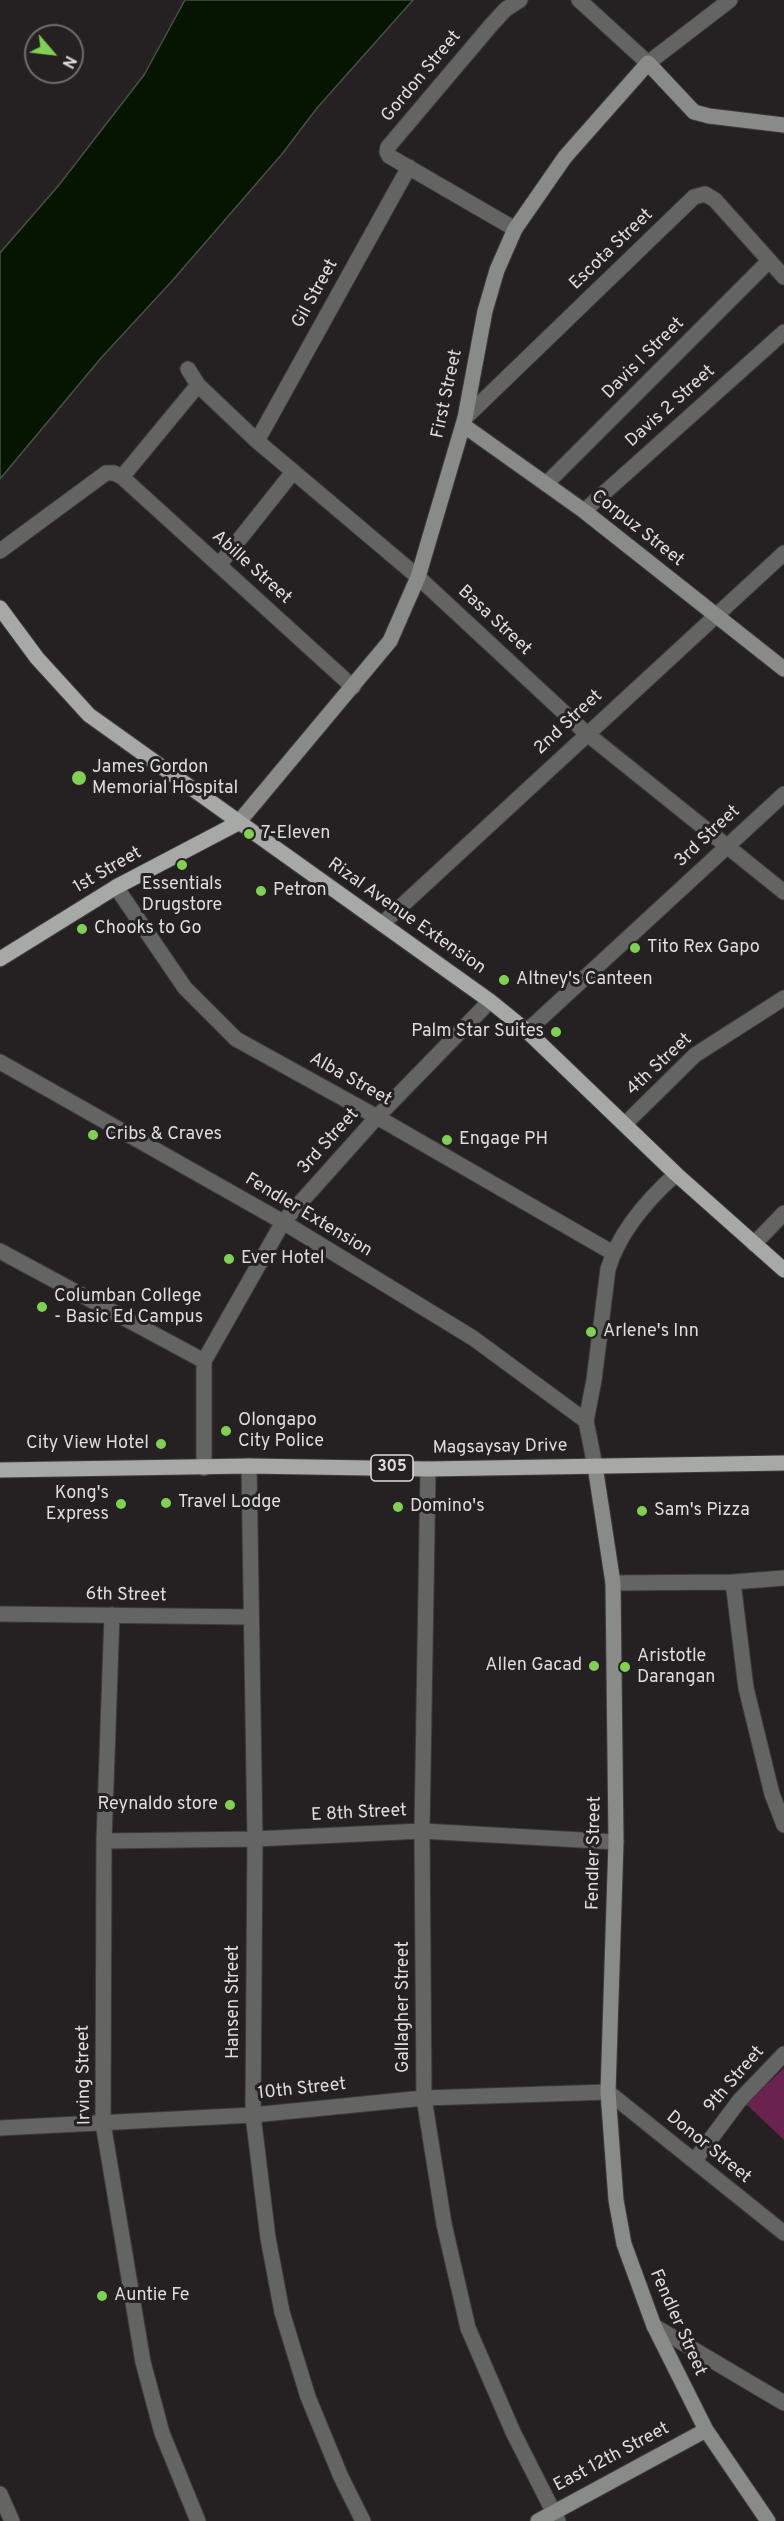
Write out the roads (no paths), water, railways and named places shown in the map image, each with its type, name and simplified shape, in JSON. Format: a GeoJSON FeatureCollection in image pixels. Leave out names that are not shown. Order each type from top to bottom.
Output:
{"type":"FeatureCollection","features":[{"type":"Feature","properties":{"kind":"main road","name":"Rizal Avenue Extension"},"geometry":{"type":"LineString","coordinates":[[0,608],[37,658],[89,715],[490,1001],[527,1031],[676,1174],[784,1270]]}},
{"type":"Feature","properties":{"kind":"main road","name":"1st Street"},"geometry":{"type":"LineString","coordinates":[[0,959],[116,887],[238,823]]}},
{"type":"Feature","properties":{"kind":"main road","name":"Magsaysay Drive"},"geometry":{"type":"LineString","coordinates":[[0,1470],[249,1466],[428,1469],[784,1463]]}},
{"type":"Feature","properties":{"kind":"street","name":"Gordon Street"},"geometry":{"type":"LineString","coordinates":[[515,229],[389,156],[388,147],[492,24],[506,9],[520,0]]}},
{"type":"Feature","properties":{"kind":"street"},"geometry":{"type":"LineString","coordinates":[[579,0],[648,63],[694,112],[709,117],[784,125]]}},
{"type":"Feature","properties":{"kind":"street","name":"First Street"},"geometry":{"type":"LineString","coordinates":[[238,823],[390,641],[418,577],[464,421],[485,311],[497,270],[515,229],[565,157],[648,63],[730,0]]}},
{"type":"Feature","properties":{"kind":"street","name":"Gil Street"},"geometry":{"type":"LineString","coordinates":[[257,441],[409,167]]}},
{"type":"Feature","properties":{"kind":"street","name":"Escota Street"},"geometry":{"type":"LineString","coordinates":[[464,421],[694,197],[705,194],[716,200],[784,277]]}},
{"type":"Feature","properties":{"kind":"street","name":"Davis I Street"},"geometry":{"type":"LineString","coordinates":[[546,484],[769,261]]}},
{"type":"Feature","properties":{"kind":"street","name":"Davis 2 Street"},"geometry":{"type":"LineString","coordinates":[[584,511],[784,332]]}},
{"type":"Feature","properties":{"kind":"street","name":"Basa Street"},"geometry":{"type":"LineString","coordinates":[[188,369],[198,385],[257,441],[418,577],[586,733],[784,892]]}},
{"type":"Feature","properties":{"kind":"street"},"geometry":{"type":"LineString","coordinates":[[0,551],[106,473],[114,473],[122,477],[198,385]]}},
{"type":"Feature","properties":{"kind":"street","name":"Corpuz Street"},"geometry":{"type":"LineString","coordinates":[[464,421],[584,511],[784,669]]}},
{"type":"Feature","properties":{"kind":"street"},"geometry":{"type":"LineString","coordinates":[[219,565],[293,472]]}},
{"type":"Feature","properties":{"kind":"street","name":"Abille Street"},"geometry":{"type":"LineString","coordinates":[[122,477],[353,687]]}},
{"type":"Feature","properties":{"kind":"street","name":"2nd Street"},"geometry":{"type":"LineString","coordinates":[[382,924],[586,733],[784,553]]}},
{"type":"Feature","properties":{"kind":"street","name":"3rd Street"},"geometry":{"type":"LineString","coordinates":[[527,1031],[784,794]]}},
{"type":"Feature","properties":{"kind":"street","name":"Alba Street"},"geometry":{"type":"LineString","coordinates":[[116,887],[185,988],[236,1039],[613,1253]]}},
{"type":"Feature","properties":{"kind":"street","name":"4th Street"},"geometry":{"type":"LineString","coordinates":[[625,1124],[695,1055],[784,998]]}},
{"type":"Feature","properties":{"kind":"street","name":"3rd Street"},"geometry":{"type":"LineString","coordinates":[[204,1468],[204,1361],[283,1222],[377,1117],[490,1001]]}},
{"type":"Feature","properties":{"kind":"street","name":"Fendler Extension"},"geometry":{"type":"LineString","coordinates":[[0,1062],[283,1222],[473,1338],[586,1421]]}},
{"type":"Feature","properties":{"kind":"street","name":"Fendler Street"},"geometry":{"type":"LineString","coordinates":[[676,1174],[631,1225],[613,1253],[608,1269],[594,1380],[586,1421],[613,1583],[616,1842],[608,2092],[611,2156],[624,2244],[654,2326],[706,2430],[768,2521]]}},
{"type":"Feature","properties":{"kind":"street"},"geometry":{"type":"LineString","coordinates":[[754,1244],[784,1213]]}},
{"type":"Feature","properties":{"kind":"street"},"geometry":{"type":"LineString","coordinates":[[0,1251],[204,1361]]}},
{"type":"Feature","properties":{"kind":"street","name":"Hansen Street"},"geometry":{"type":"LineString","coordinates":[[249,1466],[255,1839],[253,2115],[268,2238],[282,2312],[308,2397],[341,2477],[363,2521]]}},
{"type":"Feature","properties":{"kind":"street","name":"Gallagher Street"},"geometry":{"type":"LineString","coordinates":[[428,1469],[422,1831],[424,2098],[444,2224],[468,2328],[513,2432],[556,2517]]}},
{"type":"Feature","properties":{"kind":"street"},"geometry":{"type":"LineString","coordinates":[[613,1583],[733,1582],[784,1578]]}},
{"type":"Feature","properties":{"kind":"street"},"geometry":{"type":"LineString","coordinates":[[733,1582],[746,1688],[772,1794],[784,1826]]}},
{"type":"Feature","properties":{"kind":"street","name":"6th Street"},"geometry":{"type":"LineString","coordinates":[[0,1614],[251,1617]]}},
{"type":"Feature","properties":{"kind":"street","name":"Irving Street"},"geometry":{"type":"LineString","coordinates":[[112,1615],[104,1841],[103,2123],[142,2362],[162,2433],[198,2521]]}},
{"type":"Feature","properties":{"kind":"street","name":"E 8th Street"},"geometry":{"type":"LineString","coordinates":[[104,1841],[255,1839],[422,1831],[616,1842]]}},
{"type":"Feature","properties":{"kind":"street","name":"9th Street"},"geometry":{"type":"LineString","coordinates":[[695,2160],[739,2101],[784,2054]]}},
{"type":"Feature","properties":{"kind":"street","name":"10th Street"},"geometry":{"type":"LineString","coordinates":[[0,2128],[253,2115],[424,2098],[608,2092]]}},
{"type":"Feature","properties":{"kind":"street","name":"Donor Street"},"geometry":{"type":"LineString","coordinates":[[608,2092],[784,2233]]}},
{"type":"Feature","properties":{"kind":"street"},"geometry":{"type":"LineString","coordinates":[[654,2326],[784,2403]]}},
{"type":"Feature","properties":{"kind":"street","name":"East 12th Street"},"geometry":{"type":"LineString","coordinates":[[538,2521],[556,2517],[706,2430]]}},
{"type":"Feature","properties":{"kind":"street"},"geometry":{"type":"LineString","coordinates":[[0,2494],[12,2521]]}},
{"type":"Feature","properties":{"kind":"place","name":"James Gordon Memorial Hospital"},"geometry":{"type":"Point","coordinates":[79,778]}},
{"type":"Feature","properties":{"kind":"place","name":"7-Eleven"},"geometry":{"type":"Point","coordinates":[249,834]}},
{"type":"Feature","properties":{"kind":"place","name":"Essentials Drugstore"},"geometry":{"type":"Point","coordinates":[182,865]}},
{"type":"Feature","properties":{"kind":"place","name":"Petron"},"geometry":{"type":"Point","coordinates":[261,891]}},
{"type":"Feature","properties":{"kind":"place","name":"Chooks to Go"},"geometry":{"type":"Point","coordinates":[82,929]}},
{"type":"Feature","properties":{"kind":"place","name":"Tito Rex Gapo"},"geometry":{"type":"Point","coordinates":[635,948]}},
{"type":"Feature","properties":{"kind":"place","name":"Altney's Canteen"},"geometry":{"type":"Point","coordinates":[504,980]}},
{"type":"Feature","properties":{"kind":"place","name":"Palm Star Suites"},"geometry":{"type":"Point","coordinates":[556,1032]}},
{"type":"Feature","properties":{"kind":"place","name":"Cribs & Craves"},"geometry":{"type":"Point","coordinates":[93,1135]}},
{"type":"Feature","properties":{"kind":"place","name":"Engage PH"},"geometry":{"type":"Point","coordinates":[447,1140]}},
{"type":"Feature","properties":{"kind":"place","name":"Ever Hotel"},"geometry":{"type":"Point","coordinates":[229,1259]}},
{"type":"Feature","properties":{"kind":"place","name":"Columban College - Basic Ed Campus"},"geometry":{"type":"Point","coordinates":[42,1307]}},
{"type":"Feature","properties":{"kind":"place","name":"Arlene's Inn"},"geometry":{"type":"Point","coordinates":[591,1332]}},
{"type":"Feature","properties":{"kind":"place","name":"Olongapo City Police"},"geometry":{"type":"Point","coordinates":[226,1431]}},
{"type":"Feature","properties":{"kind":"place","name":"City View Hotel"},"geometry":{"type":"Point","coordinates":[161,1444]}},
{"type":"Feature","properties":{"kind":"place","name":"Travel Lodge"},"geometry":{"type":"Point","coordinates":[166,1503]}},
{"type":"Feature","properties":{"kind":"place","name":"Kong's Express"},"geometry":{"type":"Point","coordinates":[121,1504]}},
{"type":"Feature","properties":{"kind":"place","name":"Domino's"},"geometry":{"type":"Point","coordinates":[398,1507]}},
{"type":"Feature","properties":{"kind":"place","name":"Sam's Pizza"},"geometry":{"type":"Point","coordinates":[642,1511]}},
{"type":"Feature","properties":{"kind":"place","name":"Allen Gacad"},"geometry":{"type":"Point","coordinates":[594,1666]}},
{"type":"Feature","properties":{"kind":"place","name":"Aristotle Darangan"},"geometry":{"type":"Point","coordinates":[625,1667]}},
{"type":"Feature","properties":{"kind":"place","name":"Reynaldo store"},"geometry":{"type":"Point","coordinates":[230,1805]}},
{"type":"Feature","properties":{"kind":"place","name":"Auntie Fe"},"geometry":{"type":"Point","coordinates":[102,2296]}}]}
